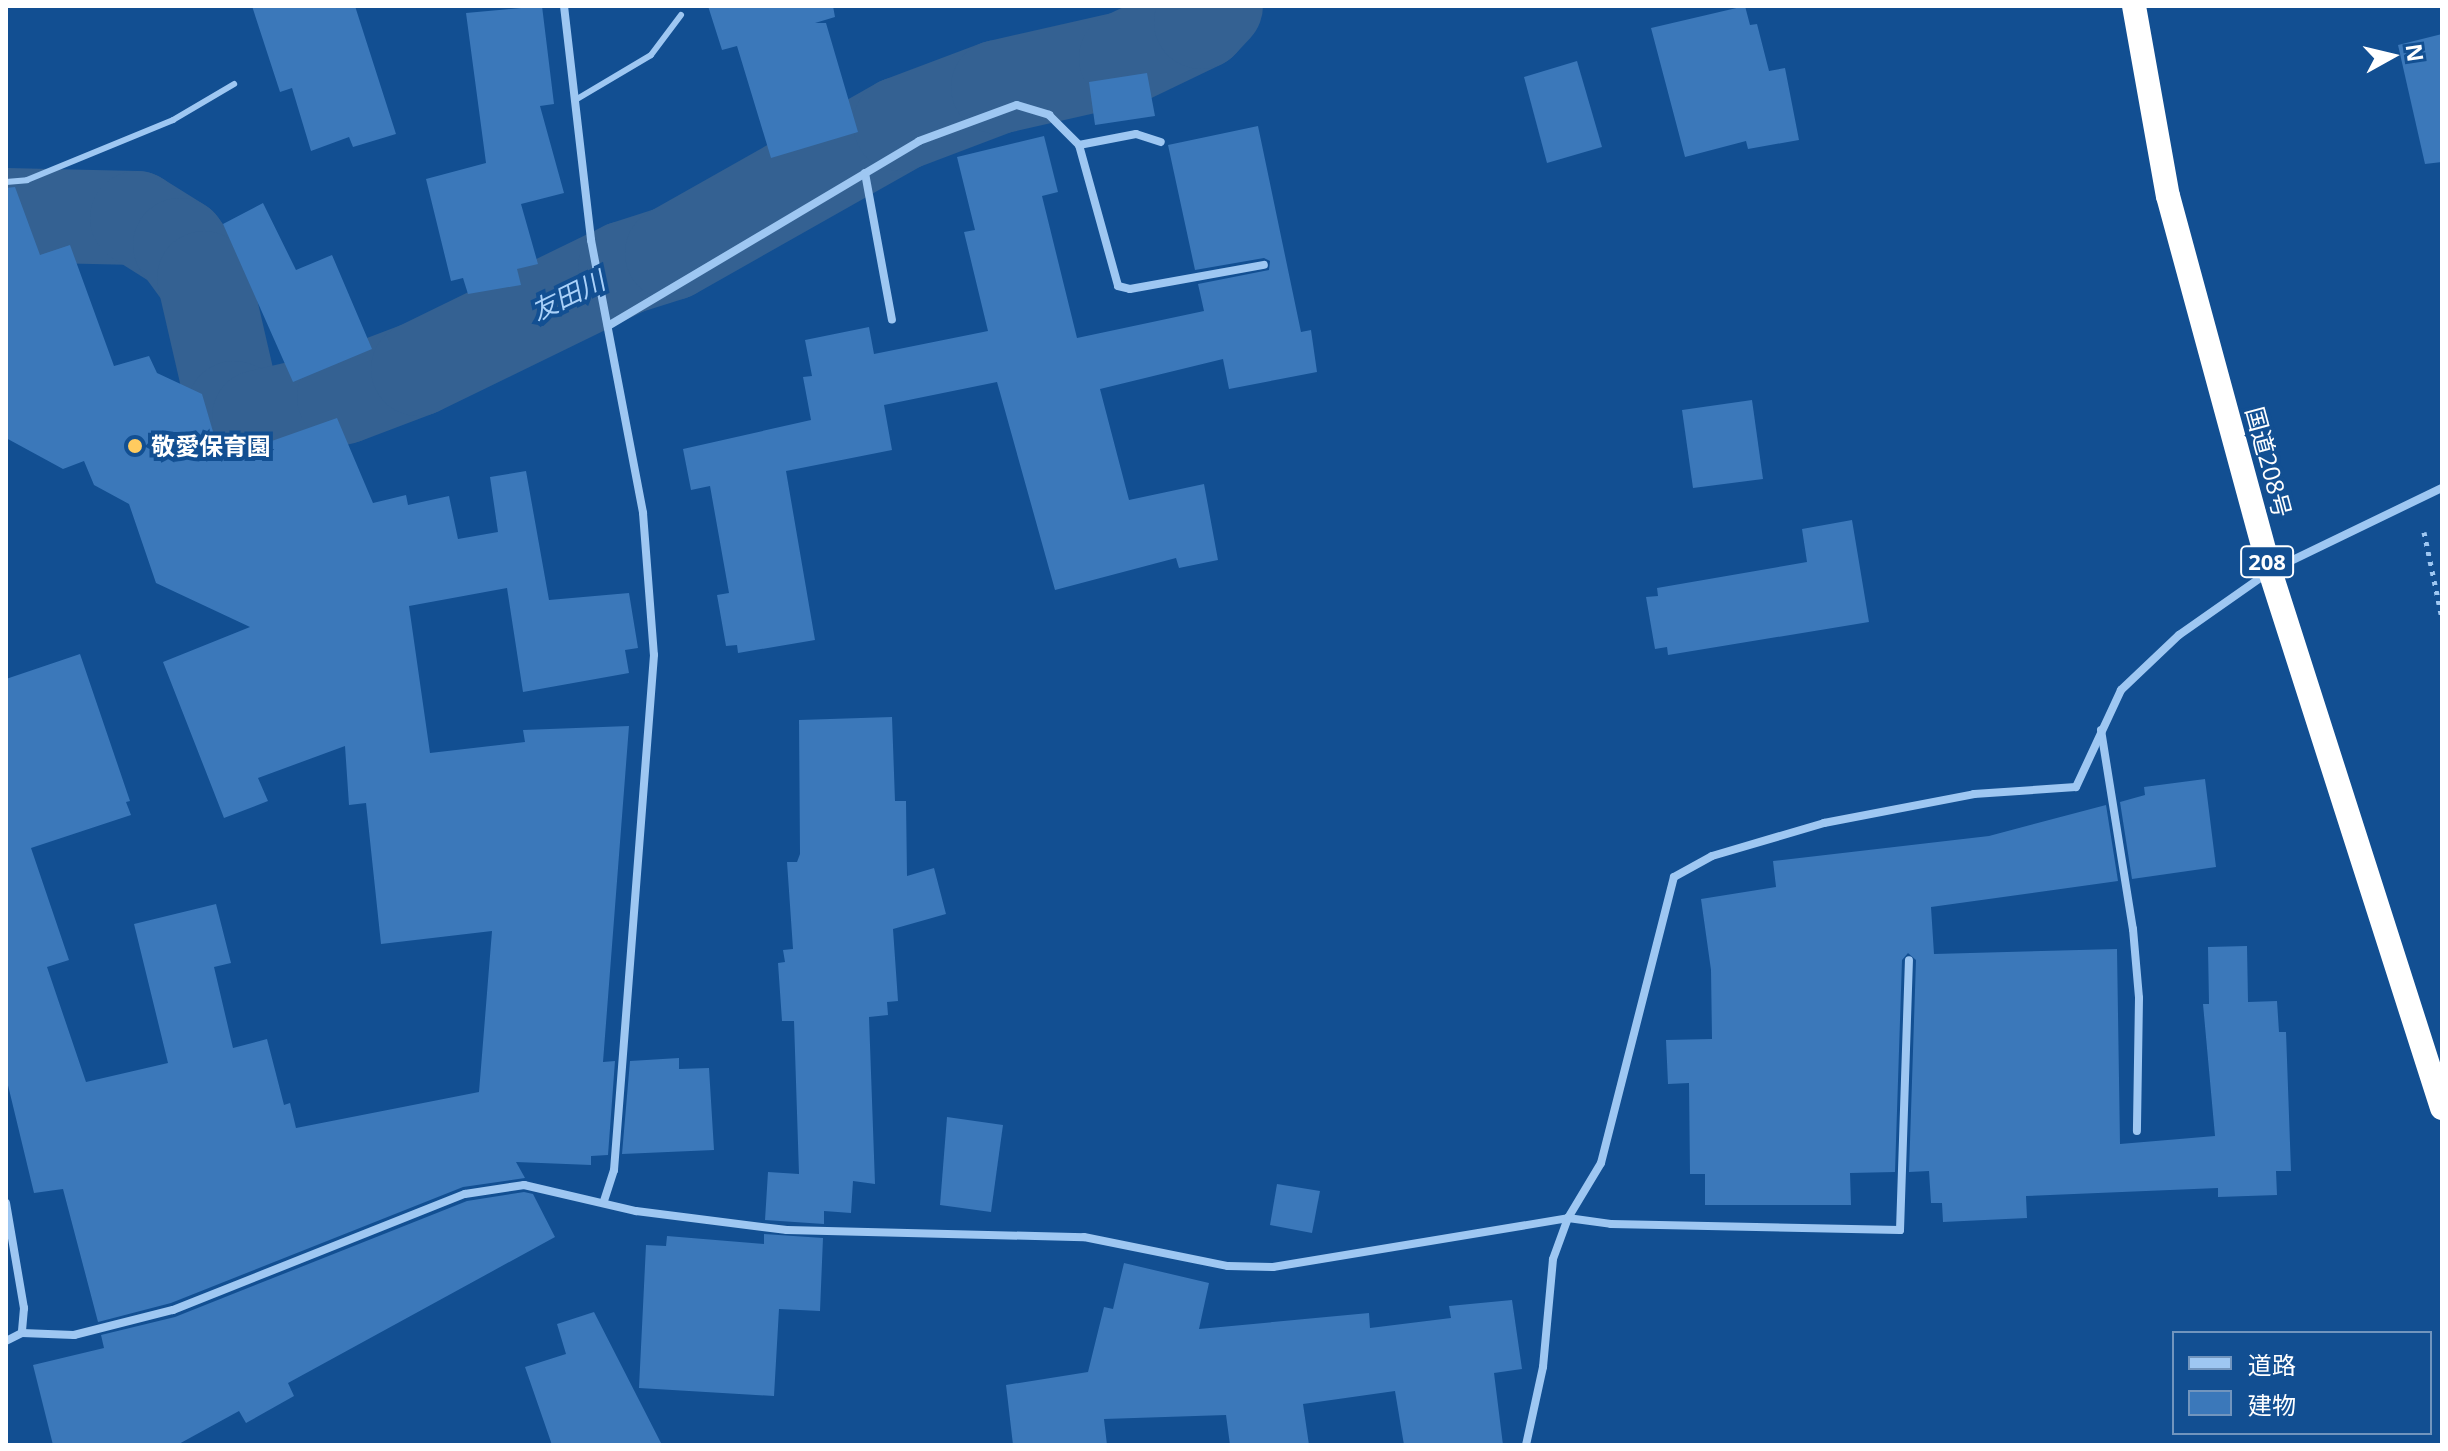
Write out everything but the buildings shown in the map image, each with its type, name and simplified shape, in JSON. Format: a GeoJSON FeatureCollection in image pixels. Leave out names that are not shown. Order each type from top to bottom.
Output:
{"type":"FeatureCollection","features":[{"type":"Feature","properties":{"kind":"highway","name":"国道208号"},"geometry":{"type":"LineString","coordinates":[[2134,6],[2168,196],[2270,571],[2442,1108]]}},
{"type":"Feature","properties":{"kind":"street"},"geometry":{"type":"LineString","coordinates":[[564,6],[591,240],[643,513],[654,655],[614,1170],[604,1200]]}},
{"type":"Feature","properties":{"kind":"street"},"geometry":{"type":"LineString","coordinates":[[608,326],[919,141],[1017,105],[1049,115],[1079,145],[1118,286],[1130,289],[1264,265]]}},
{"type":"Feature","properties":{"kind":"street"},"geometry":{"type":"LineString","coordinates":[[1079,145],[1136,134],[1161,142]]}},
{"type":"Feature","properties":{"kind":"street"},"geometry":{"type":"LineString","coordinates":[[865,173],[892,320]]}},
{"type":"Feature","properties":{"kind":"street"},"geometry":{"type":"LineString","coordinates":[[1526,1445],[1543,1367],[1553,1259],[1568,1218],[1601,1163],[1674,877],[1712,856],[1824,823],[1974,794],[2076,787],[2121,690],[2179,635],[2270,571],[2418,504],[2442,488]]}},
{"type":"Feature","properties":{"kind":"street"},"geometry":{"type":"LineString","coordinates":[[2101,729],[2136,957],[2137,1131]]}},
{"type":"Feature","properties":{"kind":"street"},"geometry":{"type":"LineString","coordinates":[[6,1341],[22,1333],[74,1335],[173,1310],[465,1194],[524,1185],[604,1200],[636,1211],[787,1230],[1084,1237],[1228,1266],[1258,1267],[1568,1218],[1900,1230],[1909,960]]}},
{"type":"Feature","properties":{"kind":"street"},"geometry":{"type":"LineString","coordinates":[[6,1203],[24,1308],[22,1333]]}},
{"type":"Feature","properties":{"kind":"lane"},"geometry":{"type":"LineString","coordinates":[[577,99],[651,55],[681,15]]}},
{"type":"Feature","properties":{"kind":"lane"},"geometry":{"type":"LineString","coordinates":[[6,182],[27,180],[173,120],[234,84]]}},
{"type":"Feature","properties":{"kind":"path"},"geometry":{"type":"LineString","coordinates":[[2418,504],[2442,618]]}},
{"type":"Feature","properties":{"kind":"waterway","name":"友田川"},"geometry":{"type":"LineString","coordinates":[[6,215],[137,218],[180,245],[204,278],[234,408],[259,417],[344,397],[418,369],[625,268],[672,253],[900,124],[998,87],[1126,58],[1201,22],[1216,6]]}},
{"type":"Feature","properties":{"kind":"place","name":"敬愛保育園"},"geometry":{"type":"Point","coordinates":[135,446]}}]}
